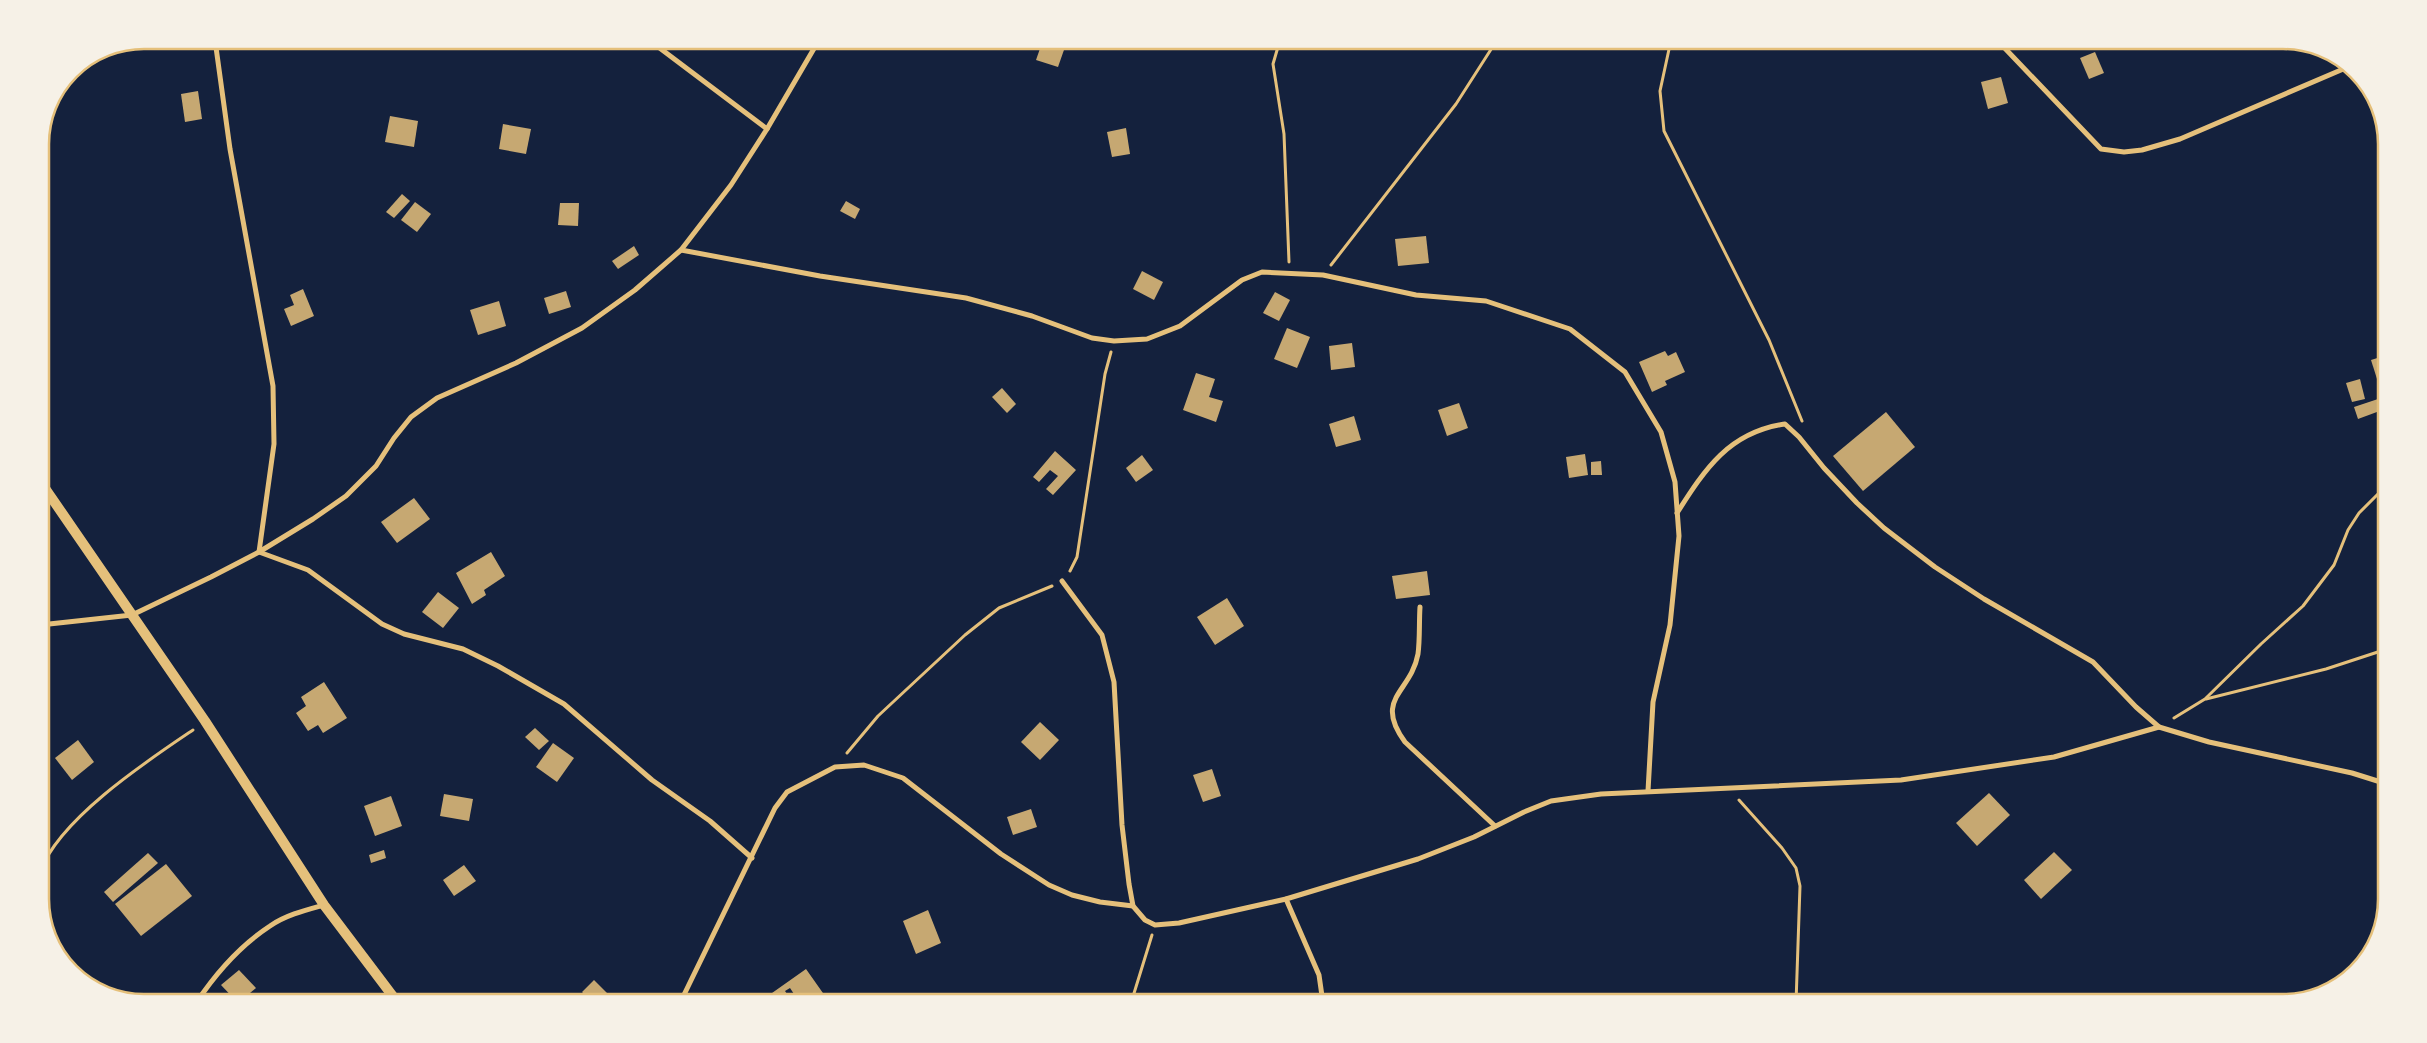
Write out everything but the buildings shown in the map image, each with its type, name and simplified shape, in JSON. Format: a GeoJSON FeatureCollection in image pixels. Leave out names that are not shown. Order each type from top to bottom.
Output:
{"type":"FeatureCollection","features":[{"type":"Feature","properties":{"kind":"main road"},"geometry":{"type":"LineString","coordinates":[[49,494],[205,722],[324,905],[391,994]]}},
{"type":"Feature","properties":{"kind":"street"},"geometry":{"type":"LineString","coordinates":[[216,49],[230,149],[273,386],[274,444],[259,552]]}},
{"type":"Feature","properties":{"kind":"street"},"geometry":{"type":"LineString","coordinates":[[662,49],[767,129]]}},
{"type":"Feature","properties":{"kind":"street"},"geometry":{"type":"LineString","coordinates":[[49,624],[132,615],[212,577],[259,552],[346,496],[376,466],[394,438],[411,417],[437,398],[516,363],[582,328],[636,290],[681,250],[731,185],[767,129],[814,49]]}},
{"type":"Feature","properties":{"kind":"street"},"geometry":{"type":"LineString","coordinates":[[2006,49],[2101,149],[2124,152],[2142,150],[2180,139],[2343,69]]}},
{"type":"Feature","properties":{"kind":"street"},"geometry":{"type":"LineString","coordinates":[[681,250],[820,276],[966,298],[1032,316],[1092,338],[1114,341],[1147,339],[1180,326],[1242,280],[1262,272],[1323,275],[1416,295],[1486,301],[1570,329],[1625,372],[1662,432],[1674,482],[1679,536],[1670,625],[1653,702],[1648,791]]}},
{"type":"Feature","properties":{"kind":"street"},"geometry":{"type":"LineString","coordinates":[[1677,514],[1703,471],[1751,432],[1785,424],[1844,489],[1884,528],[1935,567],[1984,599],[2093,662],[2136,708],[2159,727],[2209,742],[2352,773],[2378,781]]}},
{"type":"Feature","properties":{"kind":"street"},"geometry":{"type":"LineString","coordinates":[[259,552],[308,570],[382,624],[404,634],[463,650],[506,670],[564,704],[652,780],[710,821],[752,858]]}},
{"type":"Feature","properties":{"kind":"street"},"geometry":{"type":"LineString","coordinates":[[1062,581],[1102,635],[1114,682],[1122,825],[1134,906],[1145,920],[1154,925],[1172,925],[1286,899],[1418,859],[1551,801],[1601,794],[1648,791],[1729,790],[1901,780],[2054,757],[2159,727]]}},
{"type":"Feature","properties":{"kind":"street"},"geometry":{"type":"LineString","coordinates":[[1420,607],[1418,655],[1393,705],[1391,718],[1394,727],[1404,742],[1495,826]]}},
{"type":"Feature","properties":{"kind":"street"},"geometry":{"type":"LineString","coordinates":[[684,994],[775,808],[787,792],[835,767],[864,765],[903,778],[1001,854],[1049,885],[1072,895],[1100,902],[1134,906]]}},
{"type":"Feature","properties":{"kind":"street"},"geometry":{"type":"LineString","coordinates":[[1286,899],[1305,939],[1319,976],[1322,994]]}},
{"type":"Feature","properties":{"kind":"street"},"geometry":{"type":"LineString","coordinates":[[203,994],[236,953],[258,935],[272,925],[324,905]]}},
{"type":"Feature","properties":{"kind":"path"},"geometry":{"type":"LineString","coordinates":[[1277,49],[1273,64],[1284,134],[1290,273]]}},
{"type":"Feature","properties":{"kind":"path"},"geometry":{"type":"LineString","coordinates":[[1323,275],[1456,104],[1491,49]]}},
{"type":"Feature","properties":{"kind":"path"},"geometry":{"type":"LineString","coordinates":[[1669,49],[1660,91],[1664,131],[1770,340],[1802,417],[1806,445]]}},
{"type":"Feature","properties":{"kind":"path"},"geometry":{"type":"LineString","coordinates":[[835,767],[878,716],[965,635],[999,608],[1040,593],[1062,581],[1070,571],[1077,556],[1105,374],[1114,341]]}},
{"type":"Feature","properties":{"kind":"path"},"geometry":{"type":"LineString","coordinates":[[2159,727],[2205,699],[2303,606],[2334,566],[2348,530],[2359,514],[2378,494]]}},
{"type":"Feature","properties":{"kind":"path"},"geometry":{"type":"LineString","coordinates":[[2205,699],[2326,669],[2378,652]]}},
{"type":"Feature","properties":{"kind":"path"},"geometry":{"type":"LineString","coordinates":[[49,856],[66,832],[127,775],[205,722]]}},
{"type":"Feature","properties":{"kind":"path"},"geometry":{"type":"LineString","coordinates":[[1729,790],[1782,848],[1796,868],[1800,886],[1796,994]]}},
{"type":"Feature","properties":{"kind":"path"},"geometry":{"type":"LineString","coordinates":[[1135,994],[1154,925]]}}]}
